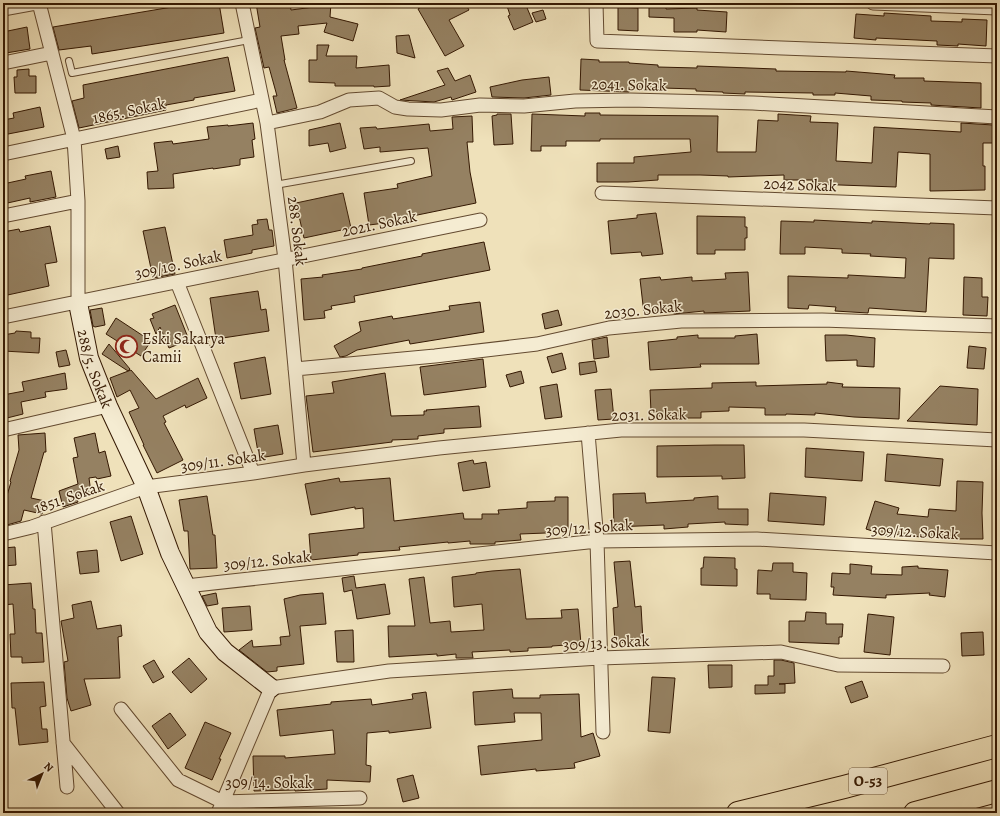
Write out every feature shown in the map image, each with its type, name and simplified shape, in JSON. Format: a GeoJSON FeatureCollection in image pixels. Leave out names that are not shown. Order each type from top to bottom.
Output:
{"type":"FeatureCollection","features":[{"type":"Feature","properties":{"kind":"highway","name":"O-53"},"geometry":{"type":"LineString","coordinates":[[738,813],[844,788],[997,746]]}},
{"type":"Feature","properties":{"kind":"highway"},"geometry":{"type":"LineString","coordinates":[[915,813],[997,791]]}},
{"type":"Feature","properties":{"kind":"street"},"geometry":{"type":"LineString","coordinates":[[3,9],[38,3]]}},
{"type":"Feature","properties":{"kind":"street","name":"288/5. Sokak"},"geometry":{"type":"LineString","coordinates":[[38,3],[74,139],[78,201],[78,303],[89,358],[108,406],[146,487],[170,553],[208,632],[225,652],[271,688]]}},
{"type":"Feature","properties":{"kind":"street","name":"288. Sokak"},"geometry":{"type":"LineString","coordinates":[[242,3],[267,123],[285,259],[304,465]]}},
{"type":"Feature","properties":{"kind":"street"},"geometry":{"type":"LineString","coordinates":[[596,3],[597,41],[997,56]]}},
{"type":"Feature","properties":{"kind":"street"},"geometry":{"type":"LineString","coordinates":[[873,3],[997,8]]}},
{"type":"Feature","properties":{"kind":"street"},"geometry":{"type":"LineString","coordinates":[[3,63],[52,53]]}},
{"type":"Feature","properties":{"kind":"street","name":"2041. Sokak"},"geometry":{"type":"LineString","coordinates":[[267,123],[320,112],[348,100],[379,98],[395,107],[408,109],[441,110],[480,105],[524,106],[575,101],[628,100],[753,103],[997,117]]}},
{"type":"Feature","properties":{"kind":"street","name":"1865. Sokak"},"geometry":{"type":"LineString","coordinates":[[3,154],[262,100]]}},
{"type":"Feature","properties":{"kind":"street","name":"2042 Sokak"},"geometry":{"type":"LineString","coordinates":[[602,193],[997,208]]}},
{"type":"Feature","properties":{"kind":"street"},"geometry":{"type":"LineString","coordinates":[[3,216],[78,201]]}},
{"type":"Feature","properties":{"kind":"street","name":"2021. Sokak"},"geometry":{"type":"LineString","coordinates":[[285,259],[480,220]]}},
{"type":"Feature","properties":{"kind":"street","name":"309/10. Sokak"},"geometry":{"type":"LineString","coordinates":[[3,317],[78,303],[285,259]]}},
{"type":"Feature","properties":{"kind":"street"},"geometry":{"type":"LineString","coordinates":[[177,282],[253,473]]}},
{"type":"Feature","properties":{"kind":"street","name":"2030. Sokak"},"geometry":{"type":"LineString","coordinates":[[295,369],[435,356],[537,344],[609,328],[681,321],[822,320],[997,326]]}},
{"type":"Feature","properties":{"kind":"street"},"geometry":{"type":"LineString","coordinates":[[3,430],[108,406]]}},
{"type":"Feature","properties":{"kind":"street","name":"2031. Sokak"},"geometry":{"type":"LineString","coordinates":[[304,465],[439,448],[621,430],[804,430],[997,440]]}},
{"type":"Feature","properties":{"kind":"street"},"geometry":{"type":"LineString","coordinates":[[588,433],[596,542],[603,732]]}},
{"type":"Feature","properties":{"kind":"street","name":"309/11. Sokak"},"geometry":{"type":"LineString","coordinates":[[146,487],[304,465]]}},
{"type":"Feature","properties":{"kind":"street","name":"1851. Sokak"},"geometry":{"type":"LineString","coordinates":[[3,534],[32,527],[146,487]]}},
{"type":"Feature","properties":{"kind":"street"},"geometry":{"type":"LineString","coordinates":[[44,522],[67,787]]}},
{"type":"Feature","properties":{"kind":"street","name":"309/12. Sokak"},"geometry":{"type":"LineString","coordinates":[[186,586],[596,542],[757,539],[997,553]]}},
{"type":"Feature","properties":{"kind":"street","name":"309/13. Sokak"},"geometry":{"type":"LineString","coordinates":[[271,688],[389,670],[600,658],[781,652],[838,665],[943,666]]}},
{"type":"Feature","properties":{"kind":"street"},"geometry":{"type":"LineString","coordinates":[[221,807],[271,688]]}},
{"type":"Feature","properties":{"kind":"street","name":"309/14. Sokak"},"geometry":{"type":"LineString","coordinates":[[121,709],[178,780],[221,807],[360,798]]}},
{"type":"Feature","properties":{"kind":"street"},"geometry":{"type":"LineString","coordinates":[[64,743],[118,813]]}},
{"type":"Feature","properties":{"kind":"lane"},"geometry":{"type":"LineString","coordinates":[[69,62],[72,73],[249,40]]}},
{"type":"Feature","properties":{"kind":"lane"},"geometry":{"type":"LineString","coordinates":[[275,185],[411,161]]}},
{"type":"Feature","properties":{"kind":"building"},"geometry":{"type":"Polygon","coordinates":[[[219,3],[224,33],[92,54],[91,46],[59,50],[53,27],[178,6],[178,4],[219,3]]]}},
{"type":"Feature","properties":{"kind":"building"},"geometry":{"type":"Polygon","coordinates":[[[256,3],[290,3],[291,10],[314,7],[313,3],[331,3],[330,17],[358,24],[353,41],[324,32],[327,23],[298,26],[299,34],[281,36],[284,60],[297,108],[277,113],[273,96],[277,96],[269,67],[264,68],[255,28],[260,27],[256,3]]]}},
{"type":"Feature","properties":{"kind":"building"},"geometry":{"type":"Polygon","coordinates":[[[436,3],[465,3],[469,10],[449,20],[464,46],[445,56],[418,9],[421,6],[436,3]]]}},
{"type":"Feature","properties":{"kind":"building"},"geometry":{"type":"Polygon","coordinates":[[[506,3],[525,3],[533,22],[514,30],[508,16],[510,15],[506,3]]]}},
{"type":"Feature","properties":{"kind":"building"},"geometry":{"type":"Polygon","coordinates":[[[649,3],[666,3],[666,9],[697,8],[697,10],[727,12],[726,32],[697,30],[697,32],[674,32],[674,18],[649,17],[649,3]]]}},
{"type":"Feature","properties":{"kind":"building"},"geometry":{"type":"Polygon","coordinates":[[[618,7],[638,8],[638,31],[618,30],[618,7]]]}},
{"type":"Feature","properties":{"kind":"building"},"geometry":{"type":"Polygon","coordinates":[[[543,10],[546,19],[536,22],[532,13],[543,10]]]}},
{"type":"Feature","properties":{"kind":"building"},"geometry":{"type":"Polygon","coordinates":[[[884,13],[931,16],[931,21],[962,22],[962,19],[987,20],[986,46],[958,44],[958,46],[937,45],[937,41],[876,38],[876,40],[854,38],[856,14],[884,16],[884,13]]]}},
{"type":"Feature","properties":{"kind":"building"},"geometry":{"type":"Polygon","coordinates":[[[27,27],[30,49],[6,53],[3,32],[27,27]]]}},
{"type":"Feature","properties":{"kind":"building"},"geometry":{"type":"Polygon","coordinates":[[[409,35],[415,58],[397,53],[396,36],[409,35]]]}},
{"type":"Feature","properties":{"kind":"building"},"geometry":{"type":"Polygon","coordinates":[[[317,45],[329,45],[326,56],[357,56],[356,68],[389,65],[390,86],[335,86],[335,83],[309,82],[309,60],[317,60],[317,45]]]}},
{"type":"Feature","properties":{"kind":"building"},"geometry":{"type":"Polygon","coordinates":[[[228,57],[235,91],[194,98],[194,100],[166,105],[166,110],[79,128],[72,101],[84,98],[83,85],[228,57]]]}},
{"type":"Feature","properties":{"kind":"building"},"geometry":{"type":"Polygon","coordinates":[[[581,59],[599,60],[599,62],[629,62],[658,65],[658,67],[697,68],[697,66],[776,69],[776,71],[846,71],[895,75],[894,78],[924,78],[924,81],[981,83],[981,108],[931,105],[931,103],[871,100],[871,96],[835,93],[835,95],[813,95],[813,93],[745,92],[745,94],[696,91],[696,89],[629,87],[629,92],[580,90],[581,59]]]}},
{"type":"Feature","properties":{"kind":"building"},"geometry":{"type":"Polygon","coordinates":[[[448,68],[455,81],[470,75],[476,92],[452,100],[451,97],[434,102],[400,100],[445,85],[437,71],[448,68]]]}},
{"type":"Feature","properties":{"kind":"building"},"geometry":{"type":"Polygon","coordinates":[[[29,69],[29,76],[36,76],[36,93],[15,93],[14,77],[17,77],[17,70],[29,69]]]}},
{"type":"Feature","properties":{"kind":"building"},"geometry":{"type":"Polygon","coordinates":[[[549,77],[551,95],[524,98],[492,97],[490,87],[522,80],[549,77]]]}},
{"type":"Feature","properties":{"kind":"building"},"geometry":{"type":"Polygon","coordinates":[[[40,107],[44,127],[3,135],[3,120],[14,118],[13,113],[40,107]]]}},
{"type":"Feature","properties":{"kind":"building"},"geometry":{"type":"Polygon","coordinates":[[[585,113],[600,113],[600,115],[718,116],[717,152],[756,152],[758,120],[778,121],[778,114],[811,116],[810,122],[838,123],[836,161],[872,163],[874,127],[961,132],[961,123],[993,125],[993,143],[983,143],[985,190],[930,191],[930,154],[898,152],[896,187],[812,184],[813,180],[784,180],[784,175],[728,177],[658,175],[658,180],[597,182],[597,163],[634,163],[634,157],[691,152],[690,139],[600,139],[600,141],[566,141],[566,146],[541,146],[541,151],[531,151],[532,114],[585,116],[585,113]]]}},
{"type":"Feature","properties":{"kind":"building"},"geometry":{"type":"Polygon","coordinates":[[[497,114],[511,114],[513,144],[494,145],[492,116],[497,114]]]}},
{"type":"Feature","properties":{"kind":"building"},"geometry":{"type":"Polygon","coordinates":[[[472,116],[473,142],[467,142],[470,172],[476,203],[393,220],[393,222],[369,225],[364,193],[398,188],[397,184],[432,176],[428,148],[380,152],[380,147],[364,149],[360,128],[376,127],[377,129],[429,124],[430,131],[453,129],[452,117],[472,116]]]}},
{"type":"Feature","properties":{"kind":"building"},"geometry":{"type":"Polygon","coordinates":[[[253,123],[255,139],[252,140],[254,157],[240,159],[240,165],[173,174],[174,188],[148,189],[147,172],[158,171],[154,143],[172,141],[173,144],[209,139],[207,127],[253,123]]]}},
{"type":"Feature","properties":{"kind":"building"},"geometry":{"type":"Polygon","coordinates":[[[340,123],[346,148],[330,152],[328,143],[309,146],[309,130],[340,123]]]}},
{"type":"Feature","properties":{"kind":"building"},"geometry":{"type":"Polygon","coordinates":[[[118,146],[120,157],[107,159],[105,149],[118,146]]]}},
{"type":"Feature","properties":{"kind":"building"},"geometry":{"type":"Polygon","coordinates":[[[51,171],[56,197],[30,202],[30,198],[3,204],[3,184],[26,179],[25,176],[51,171]]]}},
{"type":"Feature","properties":{"kind":"building"},"geometry":{"type":"Polygon","coordinates":[[[343,193],[351,228],[304,238],[296,203],[343,193]]]}},
{"type":"Feature","properties":{"kind":"building"},"geometry":{"type":"Polygon","coordinates":[[[656,213],[663,254],[642,256],[641,252],[611,254],[608,221],[637,218],[637,215],[656,213]]]}},
{"type":"Feature","properties":{"kind":"building"},"geometry":{"type":"Polygon","coordinates":[[[697,216],[745,217],[747,238],[745,238],[745,250],[715,250],[715,254],[697,254],[697,216]]]}},
{"type":"Feature","properties":{"kind":"building"},"geometry":{"type":"Polygon","coordinates":[[[267,219],[269,230],[272,230],[274,246],[252,250],[252,253],[227,258],[224,240],[253,235],[252,225],[258,224],[257,220],[267,219]]]}},
{"type":"Feature","properties":{"kind":"building"},"geometry":{"type":"Polygon","coordinates":[[[814,220],[872,223],[872,221],[954,224],[954,259],[929,258],[926,312],[869,308],[868,313],[835,311],[836,307],[809,305],[808,309],[788,308],[788,276],[848,278],[848,275],[905,278],[906,258],[870,256],[871,254],[842,253],[842,249],[805,247],[805,254],[780,254],[781,221],[814,222],[814,220]]]}},
{"type":"Feature","properties":{"kind":"building"},"geometry":{"type":"Polygon","coordinates":[[[50,226],[57,262],[45,264],[49,286],[3,296],[3,272],[7,271],[3,252],[3,232],[19,229],[20,232],[50,226]]]}},
{"type":"Feature","properties":{"kind":"building"},"geometry":{"type":"Polygon","coordinates":[[[165,227],[175,274],[153,278],[143,231],[165,227]]]}},
{"type":"Feature","properties":{"kind":"building"},"geometry":{"type":"Polygon","coordinates":[[[484,242],[490,270],[354,296],[355,302],[331,306],[332,309],[324,311],[325,318],[304,320],[301,279],[323,277],[322,275],[362,269],[422,256],[422,254],[484,242]]]}},
{"type":"Feature","properties":{"kind":"building"},"geometry":{"type":"Polygon","coordinates":[[[748,272],[750,311],[704,313],[704,311],[674,314],[674,310],[644,314],[640,279],[660,277],[661,280],[692,277],[692,281],[726,279],[725,273],[748,272]]]}},
{"type":"Feature","properties":{"kind":"building"},"geometry":{"type":"Polygon","coordinates":[[[964,277],[982,278],[982,297],[988,297],[987,316],[963,315],[964,277]]]}},
{"type":"Feature","properties":{"kind":"building"},"geometry":{"type":"Polygon","coordinates":[[[258,291],[261,310],[266,309],[269,331],[216,339],[210,298],[258,291]]]}},
{"type":"Feature","properties":{"kind":"building"},"geometry":{"type":"Polygon","coordinates":[[[480,302],[484,332],[410,344],[409,340],[357,350],[346,356],[340,357],[334,346],[361,331],[359,322],[392,316],[393,319],[450,310],[449,306],[480,302]]]}},
{"type":"Feature","properties":{"kind":"building"},"geometry":{"type":"Polygon","coordinates":[[[175,305],[189,340],[169,348],[160,327],[156,334],[150,319],[154,318],[152,314],[175,305]]]}},
{"type":"Feature","properties":{"kind":"building"},"geometry":{"type":"Polygon","coordinates":[[[102,308],[105,325],[95,327],[93,326],[90,310],[102,308]]]}},
{"type":"Feature","properties":{"kind":"building"},"geometry":{"type":"Polygon","coordinates":[[[558,310],[562,325],[545,329],[542,314],[558,310]]]}},
{"type":"Feature","properties":{"kind":"building"},"geometry":{"type":"Polygon","coordinates":[[[116,318],[151,341],[141,356],[106,334],[116,318]]]}},
{"type":"Feature","properties":{"kind":"building"},"geometry":{"type":"Polygon","coordinates":[[[16,331],[31,332],[31,338],[40,338],[39,353],[3,351],[3,335],[15,333],[16,331]]]}},
{"type":"Feature","properties":{"kind":"building"},"geometry":{"type":"Polygon","coordinates":[[[757,334],[759,364],[700,364],[701,367],[650,370],[648,342],[698,335],[698,338],[735,338],[735,336],[757,334]]]}},
{"type":"Feature","properties":{"kind":"building"},"geometry":{"type":"Polygon","coordinates":[[[825,335],[846,335],[875,338],[874,367],[857,366],[857,360],[826,361],[825,335]]]}},
{"type":"Feature","properties":{"kind":"building"},"geometry":{"type":"Polygon","coordinates":[[[607,337],[609,357],[594,359],[592,340],[607,337]]]}},
{"type":"Feature","properties":{"kind":"building"},"geometry":{"type":"Polygon","coordinates":[[[109,344],[130,369],[128,371],[102,354],[109,344]]]}},
{"type":"Feature","properties":{"kind":"building"},"geometry":{"type":"Polygon","coordinates":[[[969,346],[986,348],[984,369],[967,368],[969,346]]]}},
{"type":"Feature","properties":{"kind":"building"},"geometry":{"type":"Polygon","coordinates":[[[66,350],[70,365],[59,367],[56,352],[66,350]]]}},
{"type":"Feature","properties":{"kind":"building"},"geometry":{"type":"Polygon","coordinates":[[[562,353],[566,369],[552,373],[547,357],[562,353]]]}},
{"type":"Feature","properties":{"kind":"building"},"geometry":{"type":"Polygon","coordinates":[[[265,357],[271,394],[241,399],[234,363],[265,357]]]}},
{"type":"Feature","properties":{"kind":"building"},"geometry":{"type":"Polygon","coordinates":[[[483,359],[486,387],[424,395],[420,367],[483,359]]]}},
{"type":"Feature","properties":{"kind":"building"},"geometry":{"type":"Polygon","coordinates":[[[595,361],[597,372],[580,375],[579,363],[595,361]]]}},
{"type":"Feature","properties":{"kind":"building"},"geometry":{"type":"Polygon","coordinates":[[[131,370],[156,399],[198,378],[207,398],[186,408],[185,405],[163,416],[166,422],[164,423],[183,460],[157,473],[129,412],[139,408],[130,390],[117,397],[110,378],[131,370]]]}},
{"type":"Feature","properties":{"kind":"building"},"geometry":{"type":"Polygon","coordinates":[[[521,371],[524,383],[510,387],[506,375],[521,371]]]}},
{"type":"Feature","properties":{"kind":"building"},"geometry":{"type":"Polygon","coordinates":[[[65,373],[67,389],[45,392],[46,397],[21,402],[23,414],[7,418],[3,395],[24,391],[22,382],[65,373]]]}},
{"type":"Feature","properties":{"kind":"building"},"geometry":{"type":"Polygon","coordinates":[[[385,373],[391,416],[424,415],[424,411],[427,411],[426,410],[479,406],[481,427],[444,429],[444,433],[418,436],[418,439],[392,440],[392,442],[313,452],[306,396],[334,393],[332,382],[385,373]]]}},
{"type":"Feature","properties":{"kind":"building"},"geometry":{"type":"Polygon","coordinates":[[[756,382],[756,386],[827,384],[827,382],[843,384],[842,387],[900,388],[899,419],[854,417],[815,413],[815,415],[765,415],[765,408],[729,407],[729,411],[701,412],[701,418],[679,418],[679,415],[658,416],[658,412],[651,412],[650,390],[712,388],[712,383],[756,382]]]}},
{"type":"Feature","properties":{"kind":"building"},"geometry":{"type":"Polygon","coordinates":[[[557,384],[562,417],[545,419],[540,387],[557,384]]]}},
{"type":"Feature","properties":{"kind":"building"},"geometry":{"type":"Polygon","coordinates":[[[940,386],[978,389],[977,425],[907,421],[940,386]]]}},
{"type":"Feature","properties":{"kind":"building"},"geometry":{"type":"Polygon","coordinates":[[[611,389],[614,419],[598,420],[595,390],[611,389]]]}},
{"type":"Feature","properties":{"kind":"building"},"geometry":{"type":"Polygon","coordinates":[[[278,425],[283,454],[259,458],[254,429],[278,425]]]}},
{"type":"Feature","properties":{"kind":"building"},"geometry":{"type":"Polygon","coordinates":[[[45,433],[46,452],[44,452],[31,498],[45,501],[42,514],[24,510],[21,521],[7,525],[3,524],[3,509],[19,450],[18,435],[45,433]]]}},
{"type":"Feature","properties":{"kind":"building"},"geometry":{"type":"Polygon","coordinates":[[[95,433],[99,453],[105,451],[111,476],[97,479],[96,477],[89,478],[91,493],[76,496],[78,502],[63,507],[59,491],[78,484],[73,458],[78,457],[74,438],[95,433]]]}},
{"type":"Feature","properties":{"kind":"building"},"geometry":{"type":"Polygon","coordinates":[[[744,445],[745,478],[722,479],[722,476],[657,477],[657,446],[744,445]]]}},
{"type":"Feature","properties":{"kind":"building"},"geometry":{"type":"Polygon","coordinates":[[[806,448],[864,452],[862,481],[805,477],[806,448]]]}},
{"type":"Feature","properties":{"kind":"building"},"geometry":{"type":"Polygon","coordinates":[[[887,454],[943,459],[940,486],[885,481],[887,454]]]}},
{"type":"Feature","properties":{"kind":"building"},"geometry":{"type":"Polygon","coordinates":[[[473,460],[474,464],[486,462],[490,487],[463,491],[458,463],[473,460]]]}},
{"type":"Feature","properties":{"kind":"building"},"geometry":{"type":"Polygon","coordinates":[[[339,478],[340,482],[390,478],[394,521],[463,513],[464,519],[482,519],[482,514],[499,514],[498,510],[527,508],[527,502],[555,501],[555,497],[568,497],[568,529],[546,529],[546,533],[520,534],[521,540],[495,542],[495,544],[470,544],[470,541],[448,542],[399,547],[400,550],[358,553],[358,555],[311,560],[309,534],[364,528],[363,508],[355,509],[355,507],[311,515],[305,484],[339,478]]]}},
{"type":"Feature","properties":{"kind":"building"},"geometry":{"type":"Polygon","coordinates":[[[957,481],[983,482],[983,539],[956,539],[891,534],[891,537],[866,529],[875,501],[899,508],[897,514],[928,517],[929,509],[956,511],[957,481]]]}},
{"type":"Feature","properties":{"kind":"building"},"geometry":{"type":"Polygon","coordinates":[[[645,493],[646,503],[694,500],[694,498],[718,496],[718,509],[748,509],[748,525],[725,524],[725,522],[688,524],[688,527],[664,529],[664,525],[614,527],[613,494],[645,493]]]}},
{"type":"Feature","properties":{"kind":"building"},"geometry":{"type":"Polygon","coordinates":[[[770,493],[826,497],[824,525],[768,521],[770,493]]]}},
{"type":"Feature","properties":{"kind":"building"},"geometry":{"type":"Polygon","coordinates":[[[207,496],[213,535],[215,535],[217,568],[190,569],[188,531],[184,531],[179,500],[207,496]]]}},
{"type":"Feature","properties":{"kind":"building"},"geometry":{"type":"Polygon","coordinates":[[[131,516],[143,554],[121,561],[110,522],[131,516]]]}},
{"type":"Feature","properties":{"kind":"building"},"geometry":{"type":"Polygon","coordinates":[[[15,547],[16,565],[3,566],[3,548],[15,547]]]}},
{"type":"Feature","properties":{"kind":"building"},"geometry":{"type":"Polygon","coordinates":[[[97,550],[99,572],[80,574],[77,552],[97,550]]]}},
{"type":"Feature","properties":{"kind":"building"},"geometry":{"type":"Polygon","coordinates":[[[704,557],[735,558],[735,569],[737,569],[737,586],[701,585],[701,568],[703,568],[704,557]]]}},
{"type":"Feature","properties":{"kind":"building"},"geometry":{"type":"Polygon","coordinates":[[[630,561],[635,607],[641,606],[643,641],[615,643],[613,608],[618,607],[614,562],[630,561]]]}},
{"type":"Feature","properties":{"kind":"building"},"geometry":{"type":"Polygon","coordinates":[[[773,563],[793,563],[793,572],[807,573],[806,600],[770,599],[770,594],[757,594],[758,570],[772,571],[773,563]]]}},
{"type":"Feature","properties":{"kind":"building"},"geometry":{"type":"Polygon","coordinates":[[[850,564],[872,566],[871,574],[902,575],[902,567],[918,566],[918,568],[948,570],[945,597],[929,595],[930,593],[886,595],[886,598],[833,595],[834,587],[831,587],[832,573],[850,574],[850,564]]]}},
{"type":"Feature","properties":{"kind":"building"},"geometry":{"type":"Polygon","coordinates":[[[520,569],[526,619],[562,618],[561,610],[578,609],[581,644],[528,648],[528,651],[510,652],[510,650],[472,652],[473,658],[456,658],[456,654],[389,657],[388,626],[415,626],[409,579],[424,577],[430,623],[450,621],[451,632],[484,630],[482,604],[454,607],[452,577],[492,571],[520,569]]]}},
{"type":"Feature","properties":{"kind":"building"},"geometry":{"type":"Polygon","coordinates":[[[354,576],[356,588],[385,584],[390,614],[357,619],[352,590],[344,592],[342,578],[354,576]]]}},
{"type":"Feature","properties":{"kind":"building"},"geometry":{"type":"Polygon","coordinates":[[[31,583],[33,609],[35,609],[36,633],[42,633],[44,662],[22,663],[22,657],[11,657],[10,634],[15,634],[13,604],[3,605],[3,585],[31,583]]]}},
{"type":"Feature","properties":{"kind":"building"},"geometry":{"type":"Polygon","coordinates":[[[216,593],[218,604],[207,606],[202,596],[216,593]]]}},
{"type":"Feature","properties":{"kind":"building"},"geometry":{"type":"Polygon","coordinates":[[[323,593],[326,624],[300,626],[304,664],[277,667],[277,671],[267,672],[239,650],[252,640],[253,647],[281,645],[280,637],[290,636],[284,599],[300,595],[323,593]]]}},
{"type":"Feature","properties":{"kind":"building"},"geometry":{"type":"Polygon","coordinates":[[[91,601],[97,629],[121,625],[122,636],[118,637],[120,678],[84,679],[91,705],[71,711],[67,698],[64,662],[68,661],[61,621],[74,618],[72,605],[91,601]]]}},
{"type":"Feature","properties":{"kind":"building"},"geometry":{"type":"Polygon","coordinates":[[[250,606],[252,630],[224,632],[222,608],[250,606]]]}},
{"type":"Feature","properties":{"kind":"building"},"geometry":{"type":"Polygon","coordinates":[[[806,612],[826,613],[826,624],[843,624],[842,637],[839,637],[839,644],[789,642],[789,621],[805,621],[806,612]]]}},
{"type":"Feature","properties":{"kind":"building"},"geometry":{"type":"Polygon","coordinates":[[[868,614],[894,617],[890,655],[864,652],[868,614]]]}},
{"type":"Feature","properties":{"kind":"building"},"geometry":{"type":"Polygon","coordinates":[[[353,630],[354,662],[337,662],[335,631],[353,630]]]}},
{"type":"Feature","properties":{"kind":"building"},"geometry":{"type":"Polygon","coordinates":[[[983,632],[984,655],[962,656],[961,633],[983,632]]]}},
{"type":"Feature","properties":{"kind":"building"},"geometry":{"type":"Polygon","coordinates":[[[189,658],[207,679],[191,693],[172,672],[189,658]]]}},
{"type":"Feature","properties":{"kind":"building"},"geometry":{"type":"Polygon","coordinates":[[[154,660],[164,677],[153,683],[143,666],[154,660]]]}},
{"type":"Feature","properties":{"kind":"building"},"geometry":{"type":"Polygon","coordinates":[[[774,660],[794,663],[795,683],[779,684],[785,684],[785,693],[755,694],[755,685],[768,685],[768,676],[774,676],[774,660]]]}},
{"type":"Feature","properties":{"kind":"building"},"geometry":{"type":"Polygon","coordinates":[[[708,665],[732,665],[732,687],[709,688],[708,665]]]}},
{"type":"Feature","properties":{"kind":"building"},"geometry":{"type":"Polygon","coordinates":[[[652,677],[675,678],[670,733],[648,731],[652,677]]]}},
{"type":"Feature","properties":{"kind":"building"},"geometry":{"type":"Polygon","coordinates":[[[862,681],[868,697],[851,703],[845,687],[862,681]]]}},
{"type":"Feature","properties":{"kind":"building"},"geometry":{"type":"Polygon","coordinates":[[[44,682],[46,706],[40,707],[42,729],[47,729],[48,742],[19,745],[15,708],[12,708],[11,683],[44,682]]]}},
{"type":"Feature","properties":{"kind":"building"},"geometry":{"type":"Polygon","coordinates":[[[512,689],[513,698],[540,698],[540,695],[579,694],[581,737],[593,733],[600,756],[574,763],[575,768],[536,771],[536,769],[481,775],[478,746],[542,740],[541,713],[514,713],[515,722],[475,725],[473,692],[512,689]]]}},
{"type":"Feature","properties":{"kind":"building"},"geometry":{"type":"Polygon","coordinates":[[[426,692],[431,728],[389,733],[389,731],[367,733],[366,765],[371,766],[370,782],[327,780],[327,789],[254,791],[253,756],[285,756],[285,758],[335,754],[333,730],[280,736],[277,710],[331,704],[331,702],[371,699],[372,705],[413,699],[412,694],[426,692]]]}},
{"type":"Feature","properties":{"kind":"building"},"geometry":{"type":"Polygon","coordinates":[[[170,713],[186,735],[168,749],[152,726],[170,713]]]}},
{"type":"Feature","properties":{"kind":"building"},"geometry":{"type":"Polygon","coordinates":[[[205,722],[231,733],[219,759],[221,759],[212,780],[185,768],[205,722]]]}},
{"type":"Feature","properties":{"kind":"building"},"geometry":{"type":"Polygon","coordinates":[[[413,775],[419,798],[403,802],[397,779],[413,775]]]}},
{"type":"Feature","properties":{"kind":"place","name":"Eski Sakarya Camii"},"geometry":{"type":"Point","coordinates":[127,347]}}]}
